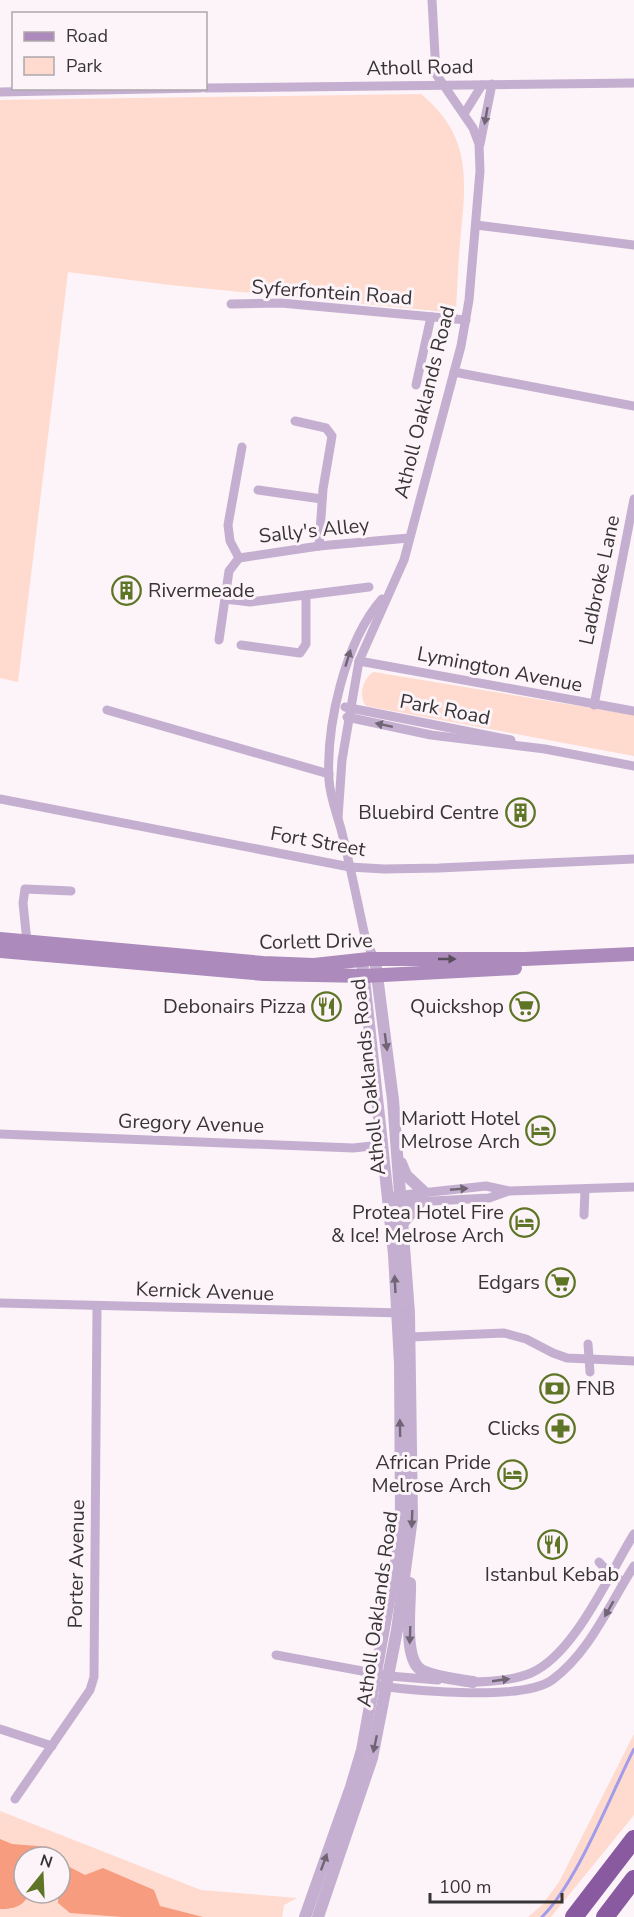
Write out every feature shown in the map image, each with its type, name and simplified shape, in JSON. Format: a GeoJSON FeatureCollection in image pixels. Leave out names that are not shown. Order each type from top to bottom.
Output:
{"type":"FeatureCollection","features":[{"type":"Feature","properties":{"kind":"highway"},"geometry":{"type":"LineString","coordinates":[[574,1917],[634,1839]]}},
{"type":"Feature","properties":{"kind":"highway"},"geometry":{"type":"LineString","coordinates":[[605,1917],[634,1879]]}},
{"type":"Feature","properties":{"kind":"main road","name":"Corlett Drive"},"geometry":{"type":"LineString","coordinates":[[0,939],[263,963],[314,965],[368,960],[525,959],[634,954]]}},
{"type":"Feature","properties":{"kind":"main road","name":"Corlett Drive"},"geometry":{"type":"LineString","coordinates":[[0,951],[264,974],[370,975],[634,961]]}},
{"type":"Feature","properties":{"kind":"street"},"geometry":{"type":"LineString","coordinates":[[432,0],[434,61],[442,85]]}},
{"type":"Feature","properties":{"kind":"street","name":"Atholl Road"},"geometry":{"type":"LineString","coordinates":[[207,88],[634,83]]}},
{"type":"Feature","properties":{"kind":"street"},"geometry":{"type":"LineString","coordinates":[[464,114],[487,84]]}},
{"type":"Feature","properties":{"kind":"street","name":"Atholl Oaklands Road"},"geometry":{"type":"LineString","coordinates":[[339,818],[342,760],[359,661],[404,560],[466,320],[476,225],[479,148],[487,84]]}},
{"type":"Feature","properties":{"kind":"street","name":"Atholl Oaklands Road"},"geometry":{"type":"LineString","coordinates":[[442,85],[476,133],[479,148]]}},
{"type":"Feature","properties":{"kind":"street","name":"Atholl Road"},"geometry":{"type":"LineString","coordinates":[[0,92],[102,90]]}},
{"type":"Feature","properties":{"kind":"street"},"geometry":{"type":"LineString","coordinates":[[476,225],[634,245]]}},
{"type":"Feature","properties":{"kind":"street","name":"Syferfontein Road"},"geometry":{"type":"LineString","coordinates":[[231,304],[281,303],[466,320]]}},
{"type":"Feature","properties":{"kind":"street"},"geometry":{"type":"LineString","coordinates":[[416,385],[431,317]]}},
{"type":"Feature","properties":{"kind":"street"},"geometry":{"type":"LineString","coordinates":[[454,372],[634,406]]}},
{"type":"Feature","properties":{"kind":"street"},"geometry":{"type":"LineString","coordinates":[[295,421],[326,428],[331,432],[332,442],[322,499],[319,546]]}},
{"type":"Feature","properties":{"kind":"street"},"geometry":{"type":"LineString","coordinates":[[239,558],[230,541],[228,525],[242,447]]}},
{"type":"Feature","properties":{"kind":"street"},"geometry":{"type":"LineString","coordinates":[[258,490],[322,499]]}},
{"type":"Feature","properties":{"kind":"street","name":"Ladbroke Lane"},"geometry":{"type":"LineString","coordinates":[[594,705],[634,499]]}},
{"type":"Feature","properties":{"kind":"street","name":"Sally's Alley"},"geometry":{"type":"LineString","coordinates":[[219,640],[229,571],[239,558],[319,546],[409,538]]}},
{"type":"Feature","properties":{"kind":"street"},"geometry":{"type":"LineString","coordinates":[[624,553],[634,555]]}},
{"type":"Feature","properties":{"kind":"street"},"geometry":{"type":"LineString","coordinates":[[225,600],[250,602],[369,588]]}},
{"type":"Feature","properties":{"kind":"street","name":"Atholl Oaklands Road"},"geometry":{"type":"LineString","coordinates":[[304,1917],[354,1777],[398,1551],[401,1520],[402,1224],[381,1145],[366,941],[332,796],[329,774],[336,710],[353,644],[374,609],[390,590]]}},
{"type":"Feature","properties":{"kind":"street"},"geometry":{"type":"LineString","coordinates":[[242,645],[300,653],[306,644],[306,595]]}},
{"type":"Feature","properties":{"kind":"street","name":"Lymington Avenue"},"geometry":{"type":"LineString","coordinates":[[359,661],[634,711]]}},
{"type":"Feature","properties":{"kind":"street"},"geometry":{"type":"LineString","coordinates":[[107,710],[329,774]]}},
{"type":"Feature","properties":{"kind":"street","name":"Park Road"},"geometry":{"type":"LineString","coordinates":[[336,710],[634,766]]}},
{"type":"Feature","properties":{"kind":"street","name":"Fort Street"},"geometry":{"type":"LineString","coordinates":[[0,799],[350,867],[439,868],[634,859]]}},
{"type":"Feature","properties":{"kind":"street"},"geometry":{"type":"LineString","coordinates":[[27,942],[22,903],[25,889],[71,891]]}},
{"type":"Feature","properties":{"kind":"street","name":"Atholl Oaklands Road"},"geometry":{"type":"LineString","coordinates":[[318,1917],[372,1758],[388,1682],[409,1555],[412,1518],[411,1337],[403,1313],[394,1200],[398,1154],[390,1069],[370,975]]}},
{"type":"Feature","properties":{"kind":"street"},"geometry":{"type":"LineString","coordinates":[[377,1093],[384,1076],[390,1069]]}},
{"type":"Feature","properties":{"kind":"street","name":"Gregory Avenue"},"geometry":{"type":"LineString","coordinates":[[0,1134],[353,1148],[381,1145]]}},
{"type":"Feature","properties":{"kind":"street"},"geometry":{"type":"LineString","coordinates":[[398,1154],[405,1175],[422,1197]]}},
{"type":"Feature","properties":{"kind":"street"},"geometry":{"type":"LineString","coordinates":[[394,1200],[486,1186],[509,1191],[634,1187]]}},
{"type":"Feature","properties":{"kind":"street"},"geometry":{"type":"LineString","coordinates":[[584,1215],[585,1189]]}},
{"type":"Feature","properties":{"kind":"street"},"geometry":{"type":"LineString","coordinates":[[402,1224],[422,1197]]}},
{"type":"Feature","properties":{"kind":"street","name":"Kernick Avenue"},"geometry":{"type":"LineString","coordinates":[[0,1303],[403,1313]]}},
{"type":"Feature","properties":{"kind":"street","name":"Porter Avenue"},"geometry":{"type":"LineString","coordinates":[[15,1798],[90,1690],[94,1677],[97,1306]]}},
{"type":"Feature","properties":{"kind":"street"},"geometry":{"type":"LineString","coordinates":[[411,1337],[504,1333],[526,1339],[560,1356],[634,1361]]}},
{"type":"Feature","properties":{"kind":"street"},"geometry":{"type":"LineString","coordinates":[[588,1344],[590,1372]]}},
{"type":"Feature","properties":{"kind":"street"},"geometry":{"type":"LineString","coordinates":[[388,1682],[473,1682],[520,1676],[532,1672],[555,1656],[569,1641],[634,1534]]}},
{"type":"Feature","properties":{"kind":"street"},"geometry":{"type":"LineString","coordinates":[[409,1555],[410,1646],[413,1663],[424,1672],[473,1682]]}},
{"type":"Feature","properties":{"kind":"street"},"geometry":{"type":"LineString","coordinates":[[599,1562],[609,1573],[624,1582]]}},
{"type":"Feature","properties":{"kind":"street"},"geometry":{"type":"LineString","coordinates":[[276,1655],[388,1682],[483,1692],[527,1689],[550,1682],[592,1636],[634,1566]]}},
{"type":"Feature","properties":{"kind":"street"},"geometry":{"type":"LineString","coordinates":[[0,1729],[52,1746]]}},
{"type":"Feature","properties":{"kind":"green space"},"geometry":{"type":"Polygon","coordinates":[[[421,94],[438,110],[450,127],[458,144],[462,161],[464,200],[456,313],[170,285],[68,272],[18,682],[0,678],[0,100],[421,94]]]}},
{"type":"Feature","properties":{"kind":"green space"},"geometry":{"type":"Polygon","coordinates":[[[374,672],[634,715],[634,756],[366,706],[362,697],[363,687],[367,678],[374,672]]]}},
{"type":"Feature","properties":{"kind":"green space"},"geometry":{"type":"Polygon","coordinates":[[[634,1734],[634,1815],[551,1917],[528,1917],[542,1905],[559,1882],[634,1734]]]}},
{"type":"Feature","properties":{"kind":"green space"},"geometry":{"type":"Polygon","coordinates":[[[0,1811],[201,1890],[297,1898],[284,1905],[282,1917],[0,1917],[0,1811]]]}},
{"type":"Feature","properties":{"kind":"shaded area"},"geometry":{"type":"Polygon","coordinates":[[[0,1839],[12,1844],[25,1845],[12,1845],[12,1905],[20,1905],[0,1909],[0,1839]]]}},
{"type":"Feature","properties":{"kind":"shaded area"},"geometry":{"type":"Polygon","coordinates":[[[72,1868],[85,1875],[103,1868],[154,1890],[160,1906],[203,1917],[122,1917],[70,1913],[60,1905],[72,1905],[72,1868]]]}},
{"type":"Feature","properties":{"kind":"waterway"},"geometry":{"type":"LineString","coordinates":[[542,1917],[556,1901],[581,1860],[634,1749]]}},
{"type":"Feature","properties":{"kind":"place","name":"Rivermeade"},"geometry":{"type":"Point","coordinates":[127,590]}},
{"type":"Feature","properties":{"kind":"place","name":"Bluebird Centre"},"geometry":{"type":"Point","coordinates":[520,812]}},
{"type":"Feature","properties":{"kind":"place","name":"Debonairs Pizza"},"geometry":{"type":"Point","coordinates":[327,1006]}},
{"type":"Feature","properties":{"kind":"place","name":"Quickshop"},"geometry":{"type":"Point","coordinates":[525,1006]}},
{"type":"Feature","properties":{"kind":"place","name":"Mariott Hotel Melrose Arch"},"geometry":{"type":"Point","coordinates":[541,1130]}},
{"type":"Feature","properties":{"kind":"place","name":"Protea Hotel Fire & Ice! Melrose Arch"},"geometry":{"type":"Point","coordinates":[525,1223]}},
{"type":"Feature","properties":{"kind":"place","name":"Edgars"},"geometry":{"type":"Point","coordinates":[561,1282]}},
{"type":"Feature","properties":{"kind":"place","name":"FNB"},"geometry":{"type":"Point","coordinates":[555,1388]}},
{"type":"Feature","properties":{"kind":"place","name":"Clicks"},"geometry":{"type":"Point","coordinates":[561,1428]}},
{"type":"Feature","properties":{"kind":"place","name":"African Pride Melrose Arch"},"geometry":{"type":"Point","coordinates":[512,1474]}},
{"type":"Feature","properties":{"kind":"place","name":"Istanbul Kebab"},"geometry":{"type":"Point","coordinates":[552,1544]}}]}
